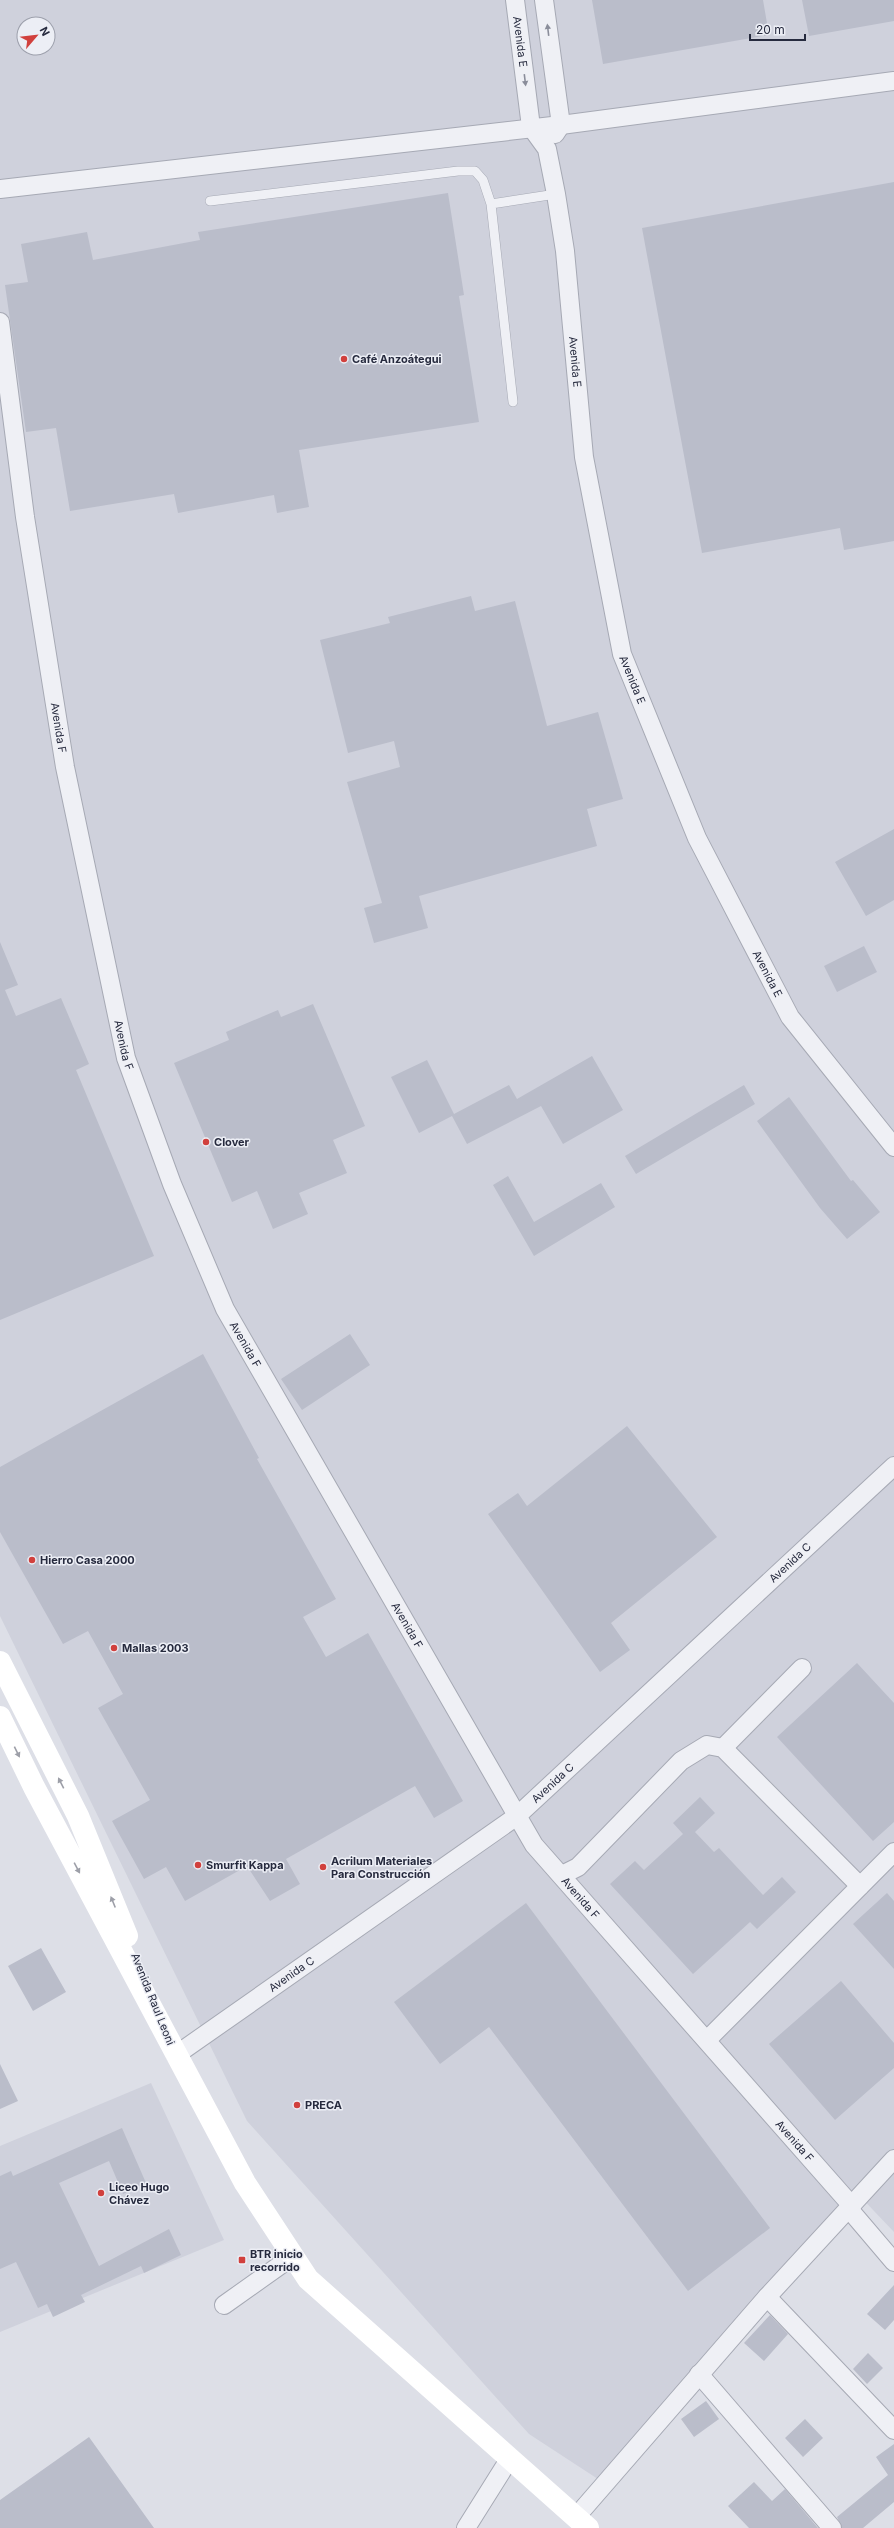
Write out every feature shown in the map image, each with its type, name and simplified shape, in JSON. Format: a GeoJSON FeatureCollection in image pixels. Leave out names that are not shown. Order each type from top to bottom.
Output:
{"type":"FeatureCollection","features":[{"type":"Feature","properties":{"kind":"main road","name":"Avenida Raul Leoni"},"geometry":{"type":"LineString","coordinates":[[0,1662],[78,1816],[176,2055]]}},
{"type":"Feature","properties":{"kind":"main road","name":"Avenida Raul Leoni"},"geometry":{"type":"LineString","coordinates":[[2,1726],[176,2055]]}},
{"type":"Feature","properties":{"kind":"main road"},"geometry":{"type":"LineString","coordinates":[[176,2055],[245,2183],[308,2279],[582,2522]]}},
{"type":"Feature","properties":{"kind":"street","name":"Avenida E"},"geometry":{"type":"LineString","coordinates":[[515,0],[531,127],[547,149],[556,194],[565,250],[584,457],[622,654],[697,838],[790,1016],[894,1147]]}},
{"type":"Feature","properties":{"kind":"street"},"geometry":{"type":"LineString","coordinates":[[544,0],[561,125],[547,149]]}},
{"type":"Feature","properties":{"kind":"street"},"geometry":{"type":"LineString","coordinates":[[0,189],[531,127],[561,125],[894,81]]}},
{"type":"Feature","properties":{"kind":"street","name":"Avenida F"},"geometry":{"type":"LineString","coordinates":[[0,322],[25,517],[65,767],[126,1058],[172,1184],[225,1309],[534,1845],[707,2040],[850,2207],[894,2262]]}},
{"type":"Feature","properties":{"kind":"street","name":"Avenida C"},"geometry":{"type":"LineString","coordinates":[[176,2055],[517,1816],[894,1466]]}},
{"type":"Feature","properties":{"kind":"street"},"geometry":{"type":"LineString","coordinates":[[723,1748],[802,1668]]}},
{"type":"Feature","properties":{"kind":"street"},"geometry":{"type":"LineString","coordinates":[[562,1875],[578,1867],[681,1761],[707,1745],[723,1748],[860,1886]]}},
{"type":"Feature","properties":{"kind":"street"},"geometry":{"type":"LineString","coordinates":[[707,2040],[894,1852]]}},
{"type":"Feature","properties":{"kind":"street"},"geometry":{"type":"LineString","coordinates":[[582,2522],[699,2374],[767,2297],[894,2159]]}},
{"type":"Feature","properties":{"kind":"street"},"geometry":{"type":"LineString","coordinates":[[224,2304],[293,2256]]}},
{"type":"Feature","properties":{"kind":"street"},"geometry":{"type":"LineString","coordinates":[[767,2297],[894,2430]]}},
{"type":"Feature","properties":{"kind":"street"},"geometry":{"type":"LineString","coordinates":[[699,2374],[832,2528]]}},
{"type":"Feature","properties":{"kind":"street"},"geometry":{"type":"LineString","coordinates":[[472,2525],[510,2458]]}},
{"type":"Feature","properties":{"kind":"lane"},"geometry":{"type":"LineString","coordinates":[[210,202],[458,170],[475,171],[483,180],[491,204],[513,402]]}},
{"type":"Feature","properties":{"kind":"lane"},"geometry":{"type":"LineString","coordinates":[[491,204],[556,194]]}},
{"type":"Feature","properties":{"kind":"shaded area"},"geometry":{"type":"Polygon","coordinates":[[[0,0],[894,0],[894,2232],[855,2191],[604,2483],[529,2434],[247,2121],[0,1616],[0,0]]]}},
{"type":"Feature","properties":{"kind":"shaded area","name":"Liceo Hugo Chávez"},"geometry":{"type":"Polygon","coordinates":[[[151,2083],[224,2240],[0,2332],[0,2146],[151,2083]]]}},
{"type":"Feature","properties":{"kind":"building"},"geometry":{"type":"Polygon","coordinates":[[[592,0],[763,0],[769,35],[603,64],[592,0]]]}},
{"type":"Feature","properties":{"kind":"building"},"geometry":{"type":"Polygon","coordinates":[[[802,0],[894,0],[894,21],[809,36],[802,0]]]}},
{"type":"Feature","properties":{"kind":"building"},"geometry":{"type":"Polygon","coordinates":[[[894,182],[894,541],[844,550],[840,528],[702,553],[642,228],[894,182]]]}},
{"type":"Feature","properties":{"kind":"building"},"geometry":{"type":"Polygon","coordinates":[[[448,193],[464,295],[459,296],[479,422],[299,450],[309,507],[277,513],[274,495],[178,513],[174,494],[70,511],[56,428],[26,432],[5,285],[28,282],[21,244],[87,232],[93,260],[200,240],[198,232],[448,193]]]}},
{"type":"Feature","properties":{"kind":"building"},"geometry":{"type":"Polygon","coordinates":[[[471,596],[475,611],[515,601],[547,726],[598,712],[623,799],[587,809],[597,846],[419,896],[428,928],[374,943],[364,908],[382,903],[347,782],[400,767],[394,741],[348,753],[320,640],[390,623],[388,617],[471,596]]]}},
{"type":"Feature","properties":{"kind":"building"},"geometry":{"type":"Polygon","coordinates":[[[894,829],[894,900],[866,916],[835,862],[894,829]]]}},
{"type":"Feature","properties":{"kind":"building"},"geometry":{"type":"Polygon","coordinates":[[[0,942],[18,985],[5,990],[16,1016],[61,998],[89,1064],[76,1070],[154,1256],[0,1320],[0,942]]]}},
{"type":"Feature","properties":{"kind":"building"},"geometry":{"type":"Polygon","coordinates":[[[864,946],[877,972],[837,992],[824,966],[864,946]]]}},
{"type":"Feature","properties":{"kind":"building"},"geometry":{"type":"Polygon","coordinates":[[[313,1004],[365,1126],[333,1140],[347,1173],[299,1193],[308,1214],[273,1229],[257,1191],[232,1202],[174,1063],[229,1040],[226,1032],[278,1010],[281,1017],[313,1004]]]}},
{"type":"Feature","properties":{"kind":"building"},"geometry":{"type":"Polygon","coordinates":[[[592,1056],[623,1110],[563,1144],[541,1106],[467,1144],[452,1116],[419,1133],[391,1077],[427,1060],[454,1114],[509,1085],[517,1099],[592,1056]]]}},
{"type":"Feature","properties":{"kind":"building"},"geometry":{"type":"Polygon","coordinates":[[[744,1085],[755,1104],[636,1174],[625,1156],[744,1085]]]}},
{"type":"Feature","properties":{"kind":"building"},"geometry":{"type":"Polygon","coordinates":[[[789,1097],[851,1181],[853,1180],[880,1212],[847,1239],[820,1208],[757,1121],[789,1097]]]}},
{"type":"Feature","properties":{"kind":"building"},"geometry":{"type":"Polygon","coordinates":[[[508,1176],[534,1222],[601,1183],[615,1207],[534,1256],[493,1185],[508,1176]]]}},
{"type":"Feature","properties":{"kind":"building"},"geometry":{"type":"Polygon","coordinates":[[[350,1334],[370,1365],[302,1410],[281,1379],[350,1334]]]}},
{"type":"Feature","properties":{"kind":"building"},"geometry":{"type":"Polygon","coordinates":[[[203,1354],[259,1458],[257,1459],[336,1599],[303,1617],[326,1657],[368,1633],[463,1801],[434,1818],[415,1786],[286,1859],[300,1884],[270,1901],[247,1866],[185,1901],[166,1867],[144,1879],[112,1821],[150,1800],[98,1708],[123,1694],[88,1631],[63,1644],[0,1532],[0,1467],[203,1354]]]}},
{"type":"Feature","properties":{"kind":"building"},"geometry":{"type":"Polygon","coordinates":[[[627,1426],[717,1537],[611,1623],[630,1650],[600,1672],[488,1514],[518,1493],[527,1506],[627,1426]]]}},
{"type":"Feature","properties":{"kind":"building"},"geometry":{"type":"Polygon","coordinates":[[[857,1663],[894,1703],[894,1822],[873,1841],[777,1737],[857,1663]]]}},
{"type":"Feature","properties":{"kind":"building"},"geometry":{"type":"Polygon","coordinates":[[[700,1797],[715,1813],[695,1832],[714,1852],[719,1848],[763,1895],[782,1877],[796,1892],[757,1929],[750,1922],[693,1974],[610,1884],[635,1861],[644,1870],[683,1834],[673,1823],[700,1797]]]}},
{"type":"Feature","properties":{"kind":"building"},"geometry":{"type":"Polygon","coordinates":[[[887,1893],[894,1901],[894,1969],[853,1924],[887,1893]]]}},
{"type":"Feature","properties":{"kind":"building"},"geometry":{"type":"Polygon","coordinates":[[[526,1903],[770,2228],[688,2291],[489,2027],[440,2064],[394,2002],[526,1903]]]}},
{"type":"Feature","properties":{"kind":"building"},"geometry":{"type":"Polygon","coordinates":[[[41,1948],[66,1992],[33,2011],[8,1966],[41,1948]]]}},
{"type":"Feature","properties":{"kind":"building"},"geometry":{"type":"Polygon","coordinates":[[[841,1981],[894,2043],[894,2068],[835,2120],[769,2044],[841,1981]]]}},
{"type":"Feature","properties":{"kind":"building"},"geometry":{"type":"Polygon","coordinates":[[[0,2064],[18,2101],[0,2109],[0,2064]]]}},
{"type":"Feature","properties":{"kind":"building"},"geometry":{"type":"Polygon","coordinates":[[[122,2128],[146,2183],[123,2194],[109,2161],[59,2183],[99,2266],[169,2229],[181,2255],[144,2273],[141,2266],[81,2295],[85,2302],[53,2317],[47,2304],[38,2308],[16,2262],[0,2269],[0,2176],[11,2171],[13,2176],[122,2128]]]}},
{"type":"Feature","properties":{"kind":"building"},"geometry":{"type":"Polygon","coordinates":[[[894,2285],[894,2320],[885,2330],[867,2314],[894,2285]]]}},
{"type":"Feature","properties":{"kind":"building"},"geometry":{"type":"Polygon","coordinates":[[[770,2315],[788,2334],[764,2361],[744,2343],[770,2315]]]}},
{"type":"Feature","properties":{"kind":"building"},"geometry":{"type":"Polygon","coordinates":[[[868,2353],[883,2368],[867,2384],[853,2369],[868,2353]]]}},
{"type":"Feature","properties":{"kind":"building"},"geometry":{"type":"Polygon","coordinates":[[[706,2401],[719,2419],[694,2437],[681,2419],[706,2401]]]}},
{"type":"Feature","properties":{"kind":"building"},"geometry":{"type":"Polygon","coordinates":[[[805,2419],[823,2438],[803,2457],[785,2438],[805,2419]]]}},
{"type":"Feature","properties":{"kind":"building"},"geometry":{"type":"Polygon","coordinates":[[[89,2437],[154,2528],[0,2528],[0,2500],[89,2437]]]}},
{"type":"Feature","properties":{"kind":"building"},"geometry":{"type":"Polygon","coordinates":[[[894,2444],[894,2502],[863,2528],[842,2528],[837,2517],[888,2475],[876,2457],[894,2444]]]}},
{"type":"Feature","properties":{"kind":"building"},"geometry":{"type":"Polygon","coordinates":[[[754,2482],[772,2501],[785,2489],[818,2528],[749,2528],[728,2506],[754,2482]]]}},
{"type":"Feature","properties":{"kind":"place","name":"Café Anzoátegui"},"geometry":{"type":"Point","coordinates":[344,359]}},
{"type":"Feature","properties":{"kind":"place","name":"Clover"},"geometry":{"type":"Point","coordinates":[206,1142]}},
{"type":"Feature","properties":{"kind":"place","name":"Hierro Casa 2000"},"geometry":{"type":"Point","coordinates":[32,1560]}},
{"type":"Feature","properties":{"kind":"place","name":"Mallas 2003"},"geometry":{"type":"Point","coordinates":[114,1648]}},
{"type":"Feature","properties":{"kind":"place","name":"Smurfit Kappa"},"geometry":{"type":"Point","coordinates":[198,1865]}},
{"type":"Feature","properties":{"kind":"place","name":"Acrilum Materiales Para Construcción"},"geometry":{"type":"Point","coordinates":[323,1867]}},
{"type":"Feature","properties":{"kind":"place","name":"PRECA"},"geometry":{"type":"Point","coordinates":[297,2105]}},
{"type":"Feature","properties":{"kind":"place","name":"Liceo Hugo Chávez"},"geometry":{"type":"Point","coordinates":[101,2193]}},
{"type":"Feature","properties":{"kind":"place","name":"BTR inicio recorrido"},"geometry":{"type":"Point","coordinates":[242,2260]}}]}
